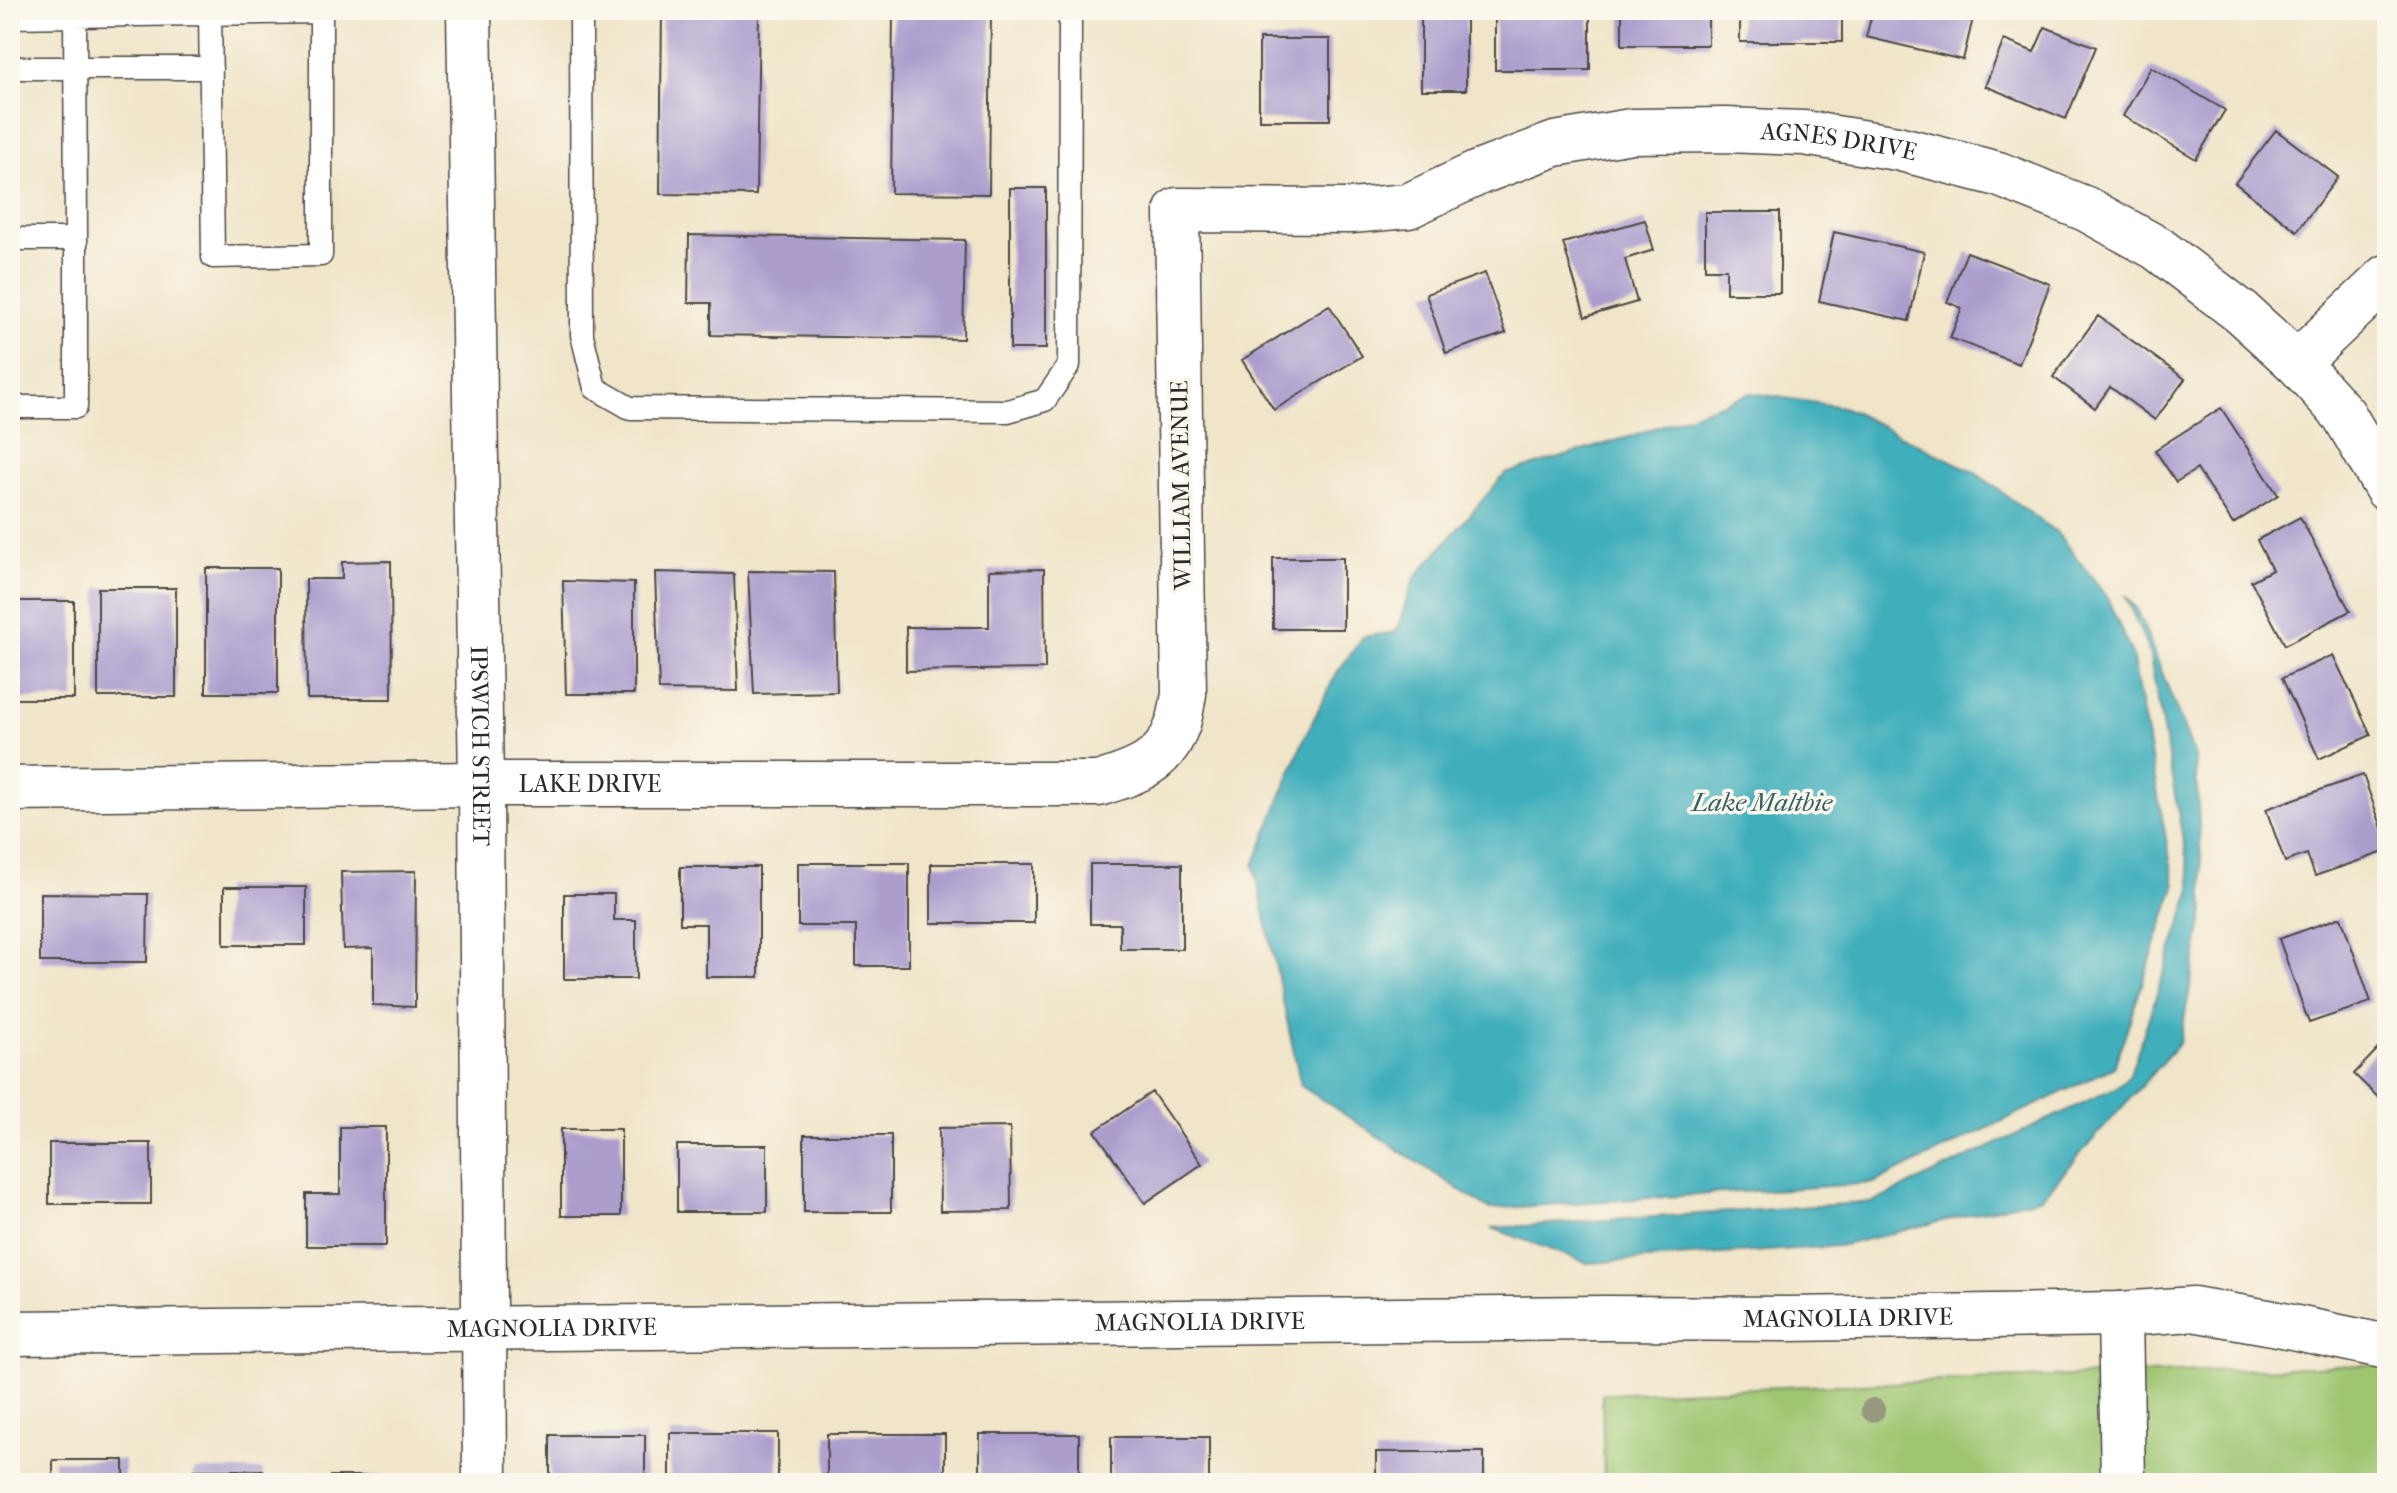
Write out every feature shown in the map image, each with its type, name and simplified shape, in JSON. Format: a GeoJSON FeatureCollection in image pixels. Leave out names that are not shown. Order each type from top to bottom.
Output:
{"type":"FeatureCollection","features":[{"type":"Feature","properties":{"kind":"street","name":"IPSWICH STREET"},"geometry":{"type":"LineString","coordinates":[[469,10],[481,784],[485,1483]]}},
{"type":"Feature","properties":{"kind":"street","name":"AGNES DRIVE"},"geometry":{"type":"LineString","coordinates":[[1177,210],[1351,211],[1408,206],[1478,173],[1555,144],[1631,131],[1804,133],[1897,148],[1998,174],[2086,209],[2157,248],[2242,313],[2297,363],[2344,415],[2387,489]]}},
{"type":"Feature","properties":{"kind":"street","name":"WILLIAM AVENUE"},"geometry":{"type":"LineString","coordinates":[[1161,754],[1177,727],[1184,694],[1177,210]]}},
{"type":"Feature","properties":{"kind":"street"},"geometry":{"type":"LineString","coordinates":[[2297,363],[2387,277]]}},
{"type":"Feature","properties":{"kind":"street","name":"LAKE DRIVE"},"geometry":{"type":"LineString","coordinates":[[10,789],[481,784],[1098,784],[1139,771],[1161,754]]}},
{"type":"Feature","properties":{"kind":"street","name":"MAGNOLIA DRIVE"},"geometry":{"type":"LineString","coordinates":[[10,1333],[1606,1318],[1789,1319],[2120,1314],[2193,1309],[2387,1347]]}},
{"type":"Feature","properties":{"kind":"street"},"geometry":{"type":"LineString","coordinates":[[2120,1314],[2123,1483]]}},
{"type":"Feature","properties":{"kind":"lane"},"geometry":{"type":"LineString","coordinates":[[581,10],[582,335],[595,388],[630,408],[992,411],[1008,411],[1045,400],[1069,365],[1070,10]]}},
{"type":"Feature","properties":{"kind":"lane"},"geometry":{"type":"LineString","coordinates":[[10,17],[75,13],[321,11],[321,255],[213,257],[210,12]]}},
{"type":"Feature","properties":{"kind":"lane"},"geometry":{"type":"LineString","coordinates":[[10,407],[76,407],[75,13]]}},
{"type":"Feature","properties":{"kind":"lane"},"geometry":{"type":"LineString","coordinates":[[10,68],[211,68]]}},
{"type":"Feature","properties":{"kind":"lane"},"geometry":{"type":"LineString","coordinates":[[10,239],[76,239]]}},
{"type":"Feature","properties":{"kind":"green space"},"geometry":{"type":"Polygon","coordinates":[[[2387,1364],[2387,1483],[1604,1483],[1602,1394],[2387,1364]]]}},
{"type":"Feature","properties":{"kind":"water","name":"Lake Maltbie"},"geometry":{"type":"Polygon","coordinates":[[[1751,393],[1843,407],[1976,473],[2057,533],[2106,595],[2132,655],[2175,887],[2114,1067],[1874,1183],[1489,1209],[1301,1086],[1254,865],[1304,739],[1336,674],[1363,637],[1396,632],[1414,579],[1505,474],[1635,435],[1751,393]]]}},
{"type":"Feature","properties":{"kind":"water"},"geometry":{"type":"Polygon","coordinates":[[[2125,595],[2138,611],[2195,757],[2204,911],[2180,1042],[2042,1197],[1839,1246],[1587,1263],[1492,1228],[1874,1202],[2121,1085],[2130,1074],[2192,889],[2149,652],[2125,595]]]}},
{"type":"Feature","properties":{"kind":"building"},"geometry":{"type":"Polygon","coordinates":[[[662,10],[759,10],[756,195],[660,194],[662,10]]]}},
{"type":"Feature","properties":{"kind":"building"},"geometry":{"type":"Polygon","coordinates":[[[893,10],[991,10],[989,194],[891,193],[893,10]]]}},
{"type":"Feature","properties":{"kind":"building"},"geometry":{"type":"Polygon","coordinates":[[[1495,10],[1590,10],[1590,70],[1495,70],[1495,10]]]}},
{"type":"Feature","properties":{"kind":"building"},"geometry":{"type":"Polygon","coordinates":[[[1622,10],[1708,10],[1708,45],[1622,45],[1622,10]]]}},
{"type":"Feature","properties":{"kind":"building"},"geometry":{"type":"Polygon","coordinates":[[[1740,10],[1842,10],[1842,42],[1740,42],[1740,10]]]}},
{"type":"Feature","properties":{"kind":"building"},"geometry":{"type":"Polygon","coordinates":[[[1873,10],[1975,10],[1963,60],[1866,37],[1873,10]]]}},
{"type":"Feature","properties":{"kind":"building"},"geometry":{"type":"Polygon","coordinates":[[[1421,17],[1466,17],[1466,90],[1421,90],[1421,17]]]}},
{"type":"Feature","properties":{"kind":"building"},"geometry":{"type":"Polygon","coordinates":[[[2045,27],[2096,47],[2066,119],[1985,86],[2004,40],[2034,52],[2045,27]]]}},
{"type":"Feature","properties":{"kind":"building"},"geometry":{"type":"Polygon","coordinates":[[[1259,39],[1330,39],[1330,120],[1259,120],[1259,39]]]}},
{"type":"Feature","properties":{"kind":"building"},"geometry":{"type":"Polygon","coordinates":[[[2151,67],[2225,110],[2196,159],[2123,116],[2151,67]]]}},
{"type":"Feature","properties":{"kind":"building"},"geometry":{"type":"Polygon","coordinates":[[[2276,130],[2338,177],[2297,231],[2235,183],[2276,130]]]}},
{"type":"Feature","properties":{"kind":"building"},"geometry":{"type":"Polygon","coordinates":[[[1010,188],[1046,188],[1046,349],[1010,349],[1010,188]]]}},
{"type":"Feature","properties":{"kind":"building"},"geometry":{"type":"Polygon","coordinates":[[[1705,212],[1780,212],[1780,293],[1726,293],[1726,269],[1705,269],[1705,212]]]}},
{"type":"Feature","properties":{"kind":"building"},"geometry":{"type":"Polygon","coordinates":[[[1645,220],[1654,250],[1625,259],[1637,302],[1585,317],[1563,243],[1645,220]]]}},
{"type":"Feature","properties":{"kind":"building"},"geometry":{"type":"Polygon","coordinates":[[[1834,232],[1924,252],[1909,321],[1819,301],[1834,232]]]}},
{"type":"Feature","properties":{"kind":"building"},"geometry":{"type":"Polygon","coordinates":[[[689,235],[965,240],[963,339],[711,335],[711,303],[688,303],[689,235]]]}},
{"type":"Feature","properties":{"kind":"building"},"geometry":{"type":"Polygon","coordinates":[[[1967,252],[2050,284],[2019,364],[1950,338],[1962,308],[1947,302],[1967,252]]]}},
{"type":"Feature","properties":{"kind":"building"},"geometry":{"type":"Polygon","coordinates":[[[1485,273],[1506,333],[1446,353],[1426,294],[1485,273]]]}},
{"type":"Feature","properties":{"kind":"building"},"geometry":{"type":"Polygon","coordinates":[[[1329,305],[1362,356],[1274,410],[1242,360],[1329,305]]]}},
{"type":"Feature","properties":{"kind":"building"},"geometry":{"type":"Polygon","coordinates":[[[2098,316],[2185,379],[2155,420],[2110,387],[2095,408],[2053,377],[2098,316]]]}},
{"type":"Feature","properties":{"kind":"building"},"geometry":{"type":"Polygon","coordinates":[[[2221,408],[2278,495],[2233,524],[2197,469],[2176,482],[2155,450],[2221,408]]]}},
{"type":"Feature","properties":{"kind":"building"},"geometry":{"type":"Polygon","coordinates":[[[2300,517],[2350,611],[2285,645],[2251,581],[2272,570],[2257,540],[2300,517]]]}},
{"type":"Feature","properties":{"kind":"building"},"geometry":{"type":"Polygon","coordinates":[[[1273,558],[1343,558],[1343,629],[1273,629],[1273,558]]]}},
{"type":"Feature","properties":{"kind":"building"},"geometry":{"type":"Polygon","coordinates":[[[391,561],[392,699],[307,699],[306,579],[342,579],[342,562],[391,561]]]}},
{"type":"Feature","properties":{"kind":"building"},"geometry":{"type":"Polygon","coordinates":[[[206,568],[278,568],[278,693],[206,693],[206,568]]]}},
{"type":"Feature","properties":{"kind":"building"},"geometry":{"type":"Polygon","coordinates":[[[1044,569],[1045,669],[906,671],[906,627],[989,627],[989,570],[1044,569]]]}},
{"type":"Feature","properties":{"kind":"building"},"geometry":{"type":"Polygon","coordinates":[[[748,571],[834,572],[837,692],[754,694],[748,571]]]}},
{"type":"Feature","properties":{"kind":"building"},"geometry":{"type":"Polygon","coordinates":[[[655,572],[734,574],[738,691],[659,690],[655,572]]]}},
{"type":"Feature","properties":{"kind":"building"},"geometry":{"type":"Polygon","coordinates":[[[563,581],[634,583],[634,694],[566,694],[563,581]]]}},
{"type":"Feature","properties":{"kind":"building"},"geometry":{"type":"Polygon","coordinates":[[[98,588],[176,588],[176,697],[98,697],[98,588]]]}},
{"type":"Feature","properties":{"kind":"building"},"geometry":{"type":"Polygon","coordinates":[[[10,601],[74,601],[74,699],[10,699],[10,601]]]}},
{"type":"Feature","properties":{"kind":"building"},"geometry":{"type":"Polygon","coordinates":[[[2333,655],[2371,735],[2319,759],[2282,678],[2333,655]]]}},
{"type":"Feature","properties":{"kind":"building"},"geometry":{"type":"Polygon","coordinates":[[[2363,775],[2387,842],[2387,851],[2315,876],[2307,854],[2285,862],[2266,809],[2363,775]]]}},
{"type":"Feature","properties":{"kind":"building"},"geometry":{"type":"Polygon","coordinates":[[[798,863],[909,863],[909,966],[856,966],[856,926],[798,926],[798,863]]]}},
{"type":"Feature","properties":{"kind":"building"},"geometry":{"type":"Polygon","coordinates":[[[931,864],[1034,864],[1034,923],[931,923],[931,864]]]}},
{"type":"Feature","properties":{"kind":"building"},"geometry":{"type":"Polygon","coordinates":[[[1090,864],[1182,864],[1182,949],[1120,949],[1120,924],[1090,924],[1090,864]]]}},
{"type":"Feature","properties":{"kind":"building"},"geometry":{"type":"Polygon","coordinates":[[[680,867],[759,867],[759,977],[706,977],[706,924],[680,924],[680,867]]]}},
{"type":"Feature","properties":{"kind":"building"},"geometry":{"type":"Polygon","coordinates":[[[416,871],[415,1007],[373,1005],[373,948],[343,949],[341,872],[416,871]]]}},
{"type":"Feature","properties":{"kind":"building"},"geometry":{"type":"Polygon","coordinates":[[[224,887],[306,887],[306,945],[224,945],[224,887]]]}},
{"type":"Feature","properties":{"kind":"building"},"geometry":{"type":"Polygon","coordinates":[[[40,893],[148,894],[147,962],[40,962],[40,893]]]}},
{"type":"Feature","properties":{"kind":"building"},"geometry":{"type":"Polygon","coordinates":[[[564,894],[614,894],[614,920],[636,920],[636,979],[564,979],[564,894]]]}},
{"type":"Feature","properties":{"kind":"building"},"geometry":{"type":"Polygon","coordinates":[[[2341,917],[2371,1002],[2309,1023],[2279,939],[2341,917]]]}},
{"type":"Feature","properties":{"kind":"building"},"geometry":{"type":"Polygon","coordinates":[[[2387,1039],[2387,1106],[2354,1074],[2387,1039]]]}},
{"type":"Feature","properties":{"kind":"building"},"geometry":{"type":"Polygon","coordinates":[[[1152,1092],[1202,1164],[1145,1203],[1095,1131],[1152,1092]]]}},
{"type":"Feature","properties":{"kind":"building"},"geometry":{"type":"Polygon","coordinates":[[[340,1127],[386,1127],[386,1246],[306,1246],[306,1194],[340,1194],[340,1127]]]}},
{"type":"Feature","properties":{"kind":"building"},"geometry":{"type":"Polygon","coordinates":[[[1010,1127],[1011,1210],[940,1211],[939,1128],[1010,1127]]]}},
{"type":"Feature","properties":{"kind":"building"},"geometry":{"type":"Polygon","coordinates":[[[561,1129],[621,1129],[621,1216],[561,1216],[561,1129]]]}},
{"type":"Feature","properties":{"kind":"building"},"geometry":{"type":"Polygon","coordinates":[[[804,1135],[891,1135],[891,1212],[804,1212],[804,1135]]]}},
{"type":"Feature","properties":{"kind":"building"},"geometry":{"type":"Polygon","coordinates":[[[49,1143],[151,1143],[151,1204],[49,1204],[49,1143]]]}},
{"type":"Feature","properties":{"kind":"building"},"geometry":{"type":"Polygon","coordinates":[[[677,1145],[767,1145],[767,1212],[677,1212],[677,1145]]]}},
{"type":"Feature","properties":{"kind":"building"},"geometry":{"type":"Polygon","coordinates":[[[670,1433],[778,1433],[778,1483],[670,1483],[670,1433]]]}},
{"type":"Feature","properties":{"kind":"building"},"geometry":{"type":"Polygon","coordinates":[[[827,1434],[945,1434],[945,1483],[827,1483],[827,1434]]]}},
{"type":"Feature","properties":{"kind":"building"},"geometry":{"type":"Polygon","coordinates":[[[980,1434],[1079,1434],[1079,1483],[980,1483],[980,1434]]]}},
{"type":"Feature","properties":{"kind":"building"},"geometry":{"type":"Polygon","coordinates":[[[550,1435],[645,1435],[645,1483],[550,1483],[550,1435]]]}},
{"type":"Feature","properties":{"kind":"building"},"geometry":{"type":"Polygon","coordinates":[[[1111,1437],[1209,1437],[1209,1483],[1111,1483],[1111,1437]]]}},
{"type":"Feature","properties":{"kind":"building"},"geometry":{"type":"Polygon","coordinates":[[[1376,1452],[1484,1452],[1484,1483],[1376,1483],[1376,1452]]]}},
{"type":"Feature","properties":{"kind":"building"},"geometry":{"type":"Polygon","coordinates":[[[53,1460],[124,1460],[124,1483],[53,1483],[53,1460]]]}},
{"type":"Feature","properties":{"kind":"building"},"geometry":{"type":"Polygon","coordinates":[[[194,1470],[263,1470],[263,1483],[194,1483],[194,1470]]]}},
{"type":"Feature","properties":{"kind":"building"},"geometry":{"type":"Polygon","coordinates":[[[330,1476],[382,1476],[382,1483],[330,1483],[330,1476]]]}},
{"type":"Feature","properties":{"kind":"building"},"geometry":{"type":"Polygon","coordinates":[[[1849,1477],[2047,1480],[2047,1483],[1849,1483],[1849,1477]]]}}]}
